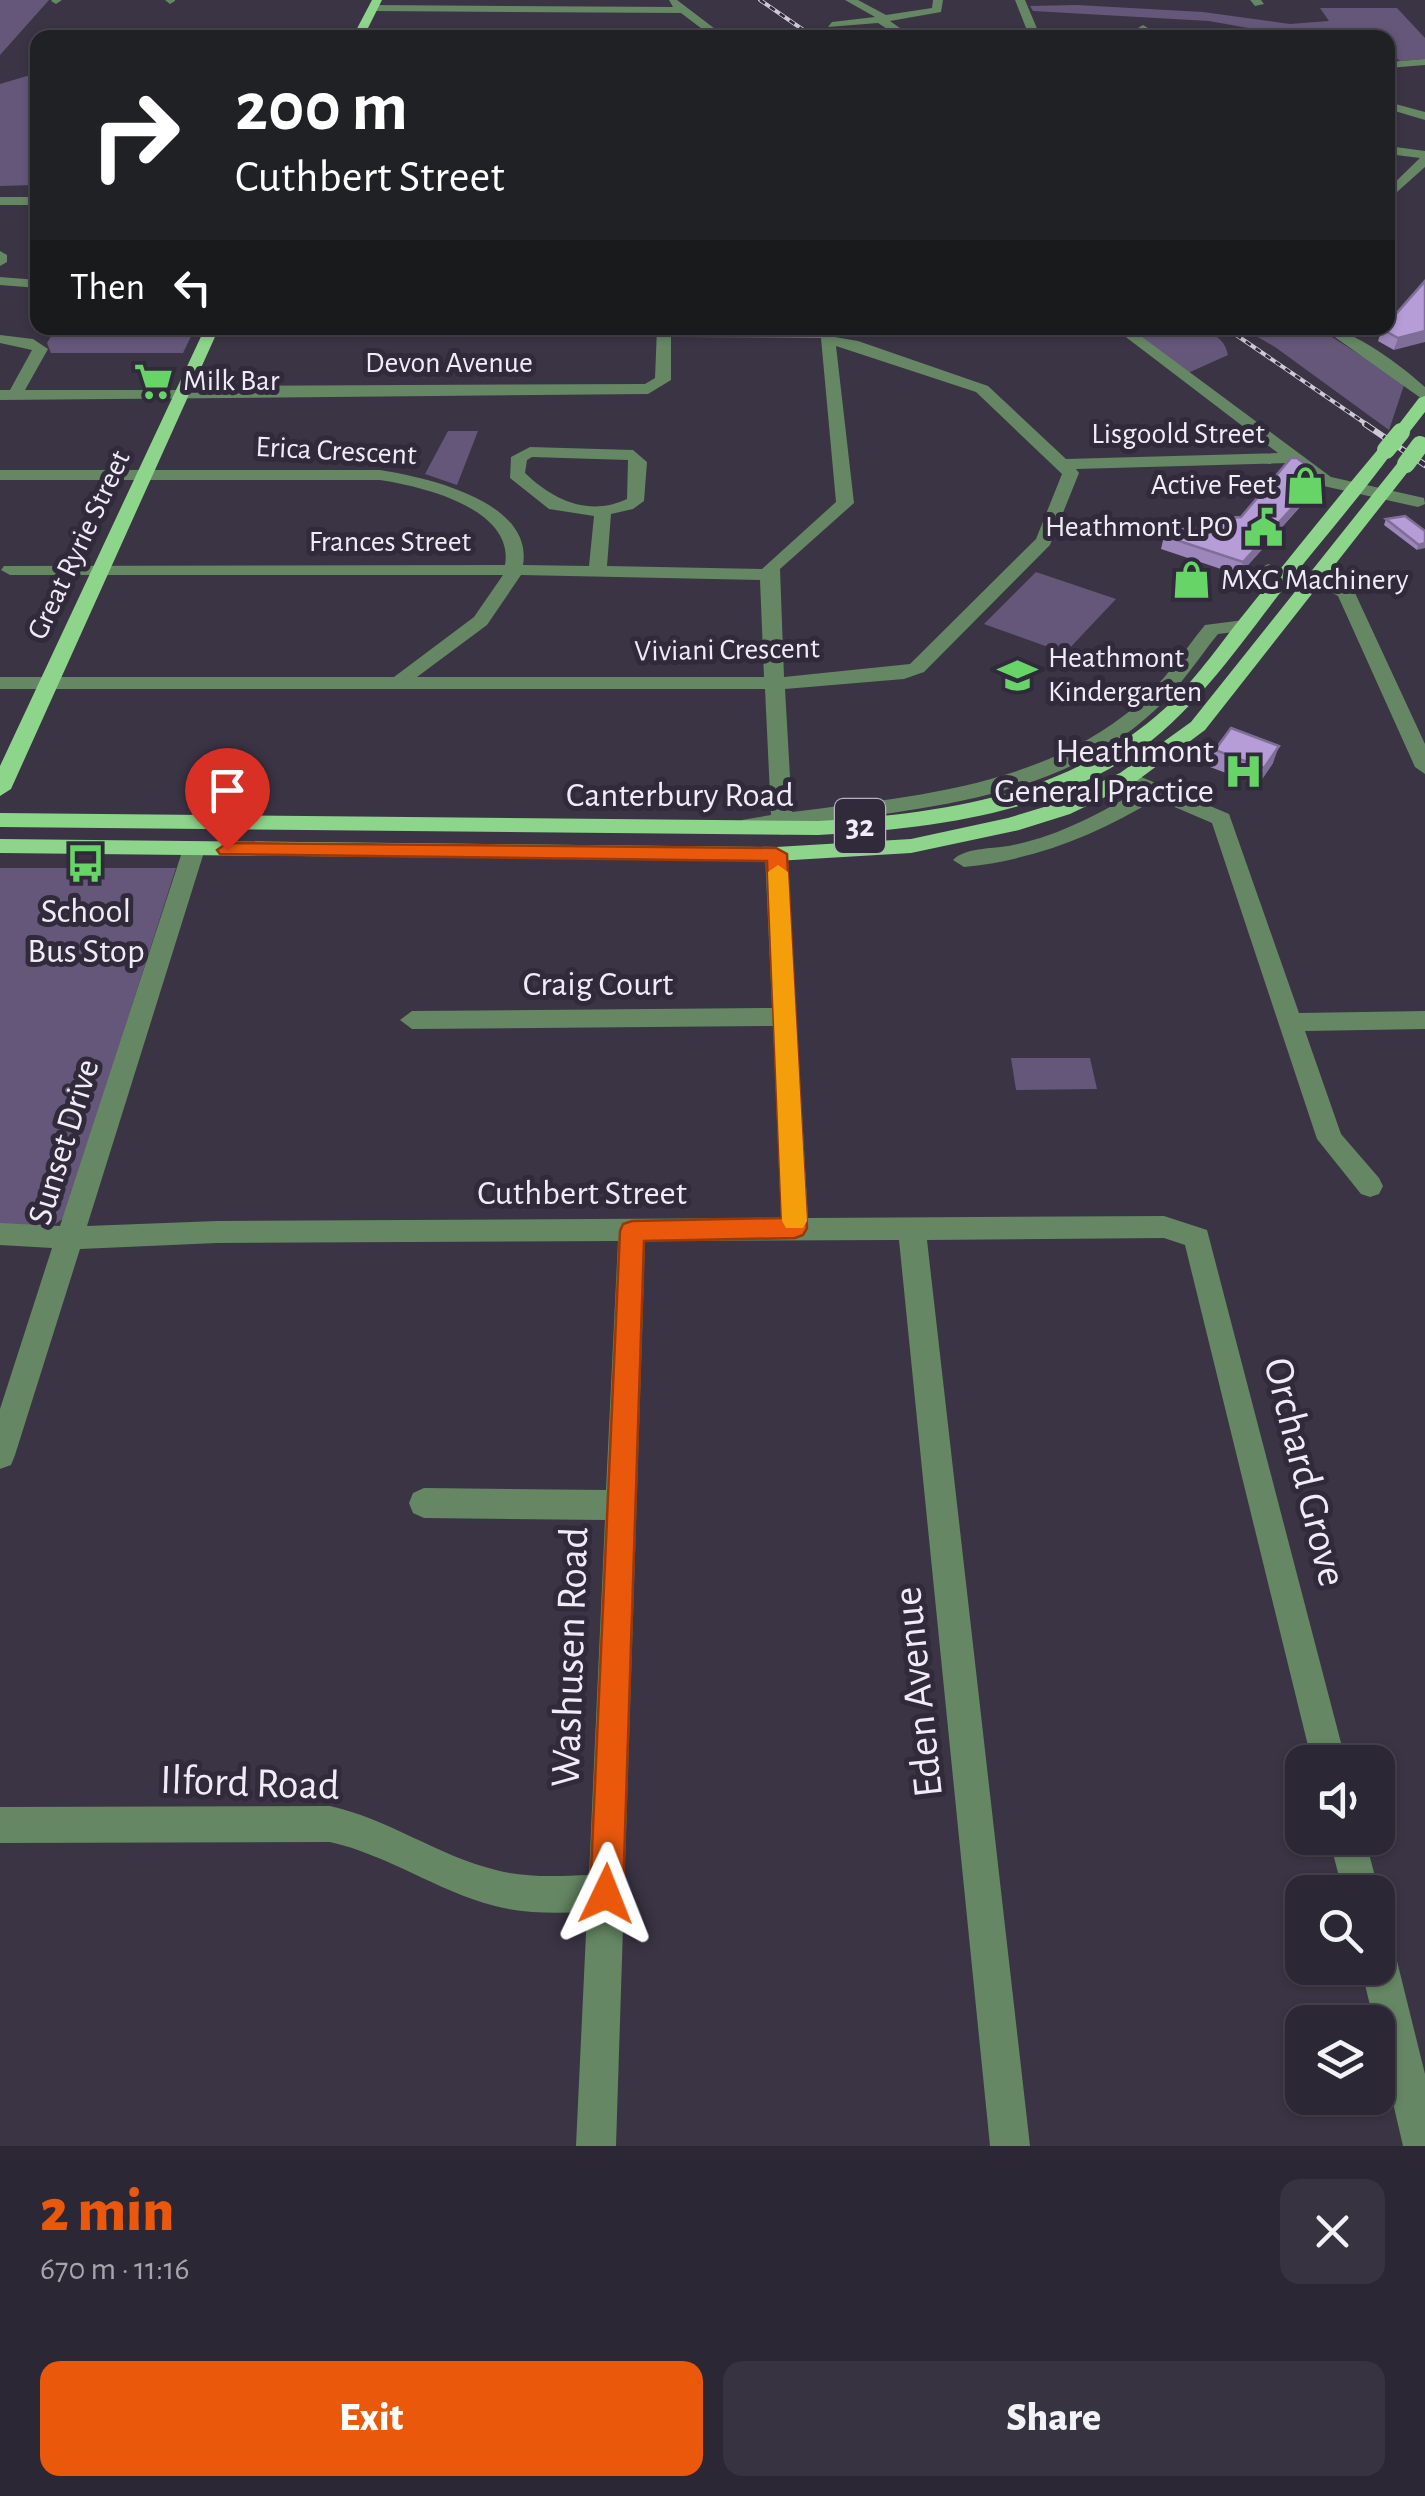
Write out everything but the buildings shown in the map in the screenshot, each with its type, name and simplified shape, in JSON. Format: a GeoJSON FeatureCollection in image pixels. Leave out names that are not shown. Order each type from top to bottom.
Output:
{"type":"FeatureCollection","features":[{"type":"Feature","properties":{"kind":"main road"},"geometry":{"type":"LineString","coordinates":[[361,30],[375,4]]}},
{"type":"Feature","properties":{"kind":"main road","name":"Great Ryrie Street"},"geometry":{"type":"LineString","coordinates":[[0,789],[209,335]]}},
{"type":"Feature","properties":{"kind":"main road"},"geometry":{"type":"LineString","coordinates":[[1244,626],[1277,571],[1412,426],[1425,399]]}},
{"type":"Feature","properties":{"kind":"main road","name":"Canterbury Road"},"geometry":{"type":"LineString","coordinates":[[0,846],[776,854],[884,850],[948,841],[1038,817],[1126,778],[1198,726],[1423,442]]}},
{"type":"Feature","properties":{"kind":"main road"},"geometry":{"type":"LineString","coordinates":[[1277,571],[1314,584]]}},
{"type":"Feature","properties":{"kind":"main road","name":"Canterbury Road"},"geometry":{"type":"LineString","coordinates":[[0,820],[731,828]]}},
{"type":"Feature","properties":{"kind":"main road"},"geometry":{"type":"LineString","coordinates":[[123,820],[178,830],[189,837],[194,850],[222,826],[240,822]]}},
{"type":"Feature","properties":{"kind":"street"},"geometry":{"type":"LineString","coordinates":[[670,0],[711,30]]}},
{"type":"Feature","properties":{"kind":"street"},"geometry":{"type":"LineString","coordinates":[[850,0],[896,30]]}},
{"type":"Feature","properties":{"kind":"street"},"geometry":{"type":"LineString","coordinates":[[832,25],[937,10],[938,0]]}},
{"type":"Feature","properties":{"kind":"street"},"geometry":{"type":"LineString","coordinates":[[1020,0],[1033,30]]}},
{"type":"Feature","properties":{"kind":"street"},"geometry":{"type":"LineString","coordinates":[[375,4],[684,10]]}},
{"type":"Feature","properties":{"kind":"street"},"geometry":{"type":"LineString","coordinates":[[1395,64],[1425,62]]}},
{"type":"Feature","properties":{"kind":"street"},"geometry":{"type":"LineString","coordinates":[[1395,107],[1424,115]]}},
{"type":"Feature","properties":{"kind":"street"},"geometry":{"type":"LineString","coordinates":[[1395,151],[1425,157]]}},
{"type":"Feature","properties":{"kind":"street"},"geometry":{"type":"LineString","coordinates":[[1395,189],[1425,157]]}},
{"type":"Feature","properties":{"kind":"street"},"geometry":{"type":"LineString","coordinates":[[0,201],[30,201]]}},
{"type":"Feature","properties":{"kind":"street"},"geometry":{"type":"LineString","coordinates":[[0,281],[30,283]]}},
{"type":"Feature","properties":{"kind":"street","name":"Devon Avenue"},"geometry":{"type":"LineString","coordinates":[[183,393],[648,389],[663,380],[664,335]]}},
{"type":"Feature","properties":{"kind":"street"},"geometry":{"type":"LineString","coordinates":[[782,824],[769,575],[772,566],[846,503],[828,335]]}},
{"type":"Feature","properties":{"kind":"street"},"geometry":{"type":"LineString","coordinates":[[830,335],[982,389],[1065,464]]}},
{"type":"Feature","properties":{"kind":"street"},"geometry":{"type":"LineString","coordinates":[[1130,335],[1320,478],[1352,491],[1385,491],[1422,504]]}},
{"type":"Feature","properties":{"kind":"street"},"geometry":{"type":"LineString","coordinates":[[1340,335],[1406,377],[1425,399]]}},
{"type":"Feature","properties":{"kind":"street"},"geometry":{"type":"LineString","coordinates":[[0,339],[28,342],[40,349],[7,395]]}},
{"type":"Feature","properties":{"kind":"street"},"geometry":{"type":"LineString","coordinates":[[1406,377],[1425,380]]}},
{"type":"Feature","properties":{"kind":"street"},"geometry":{"type":"LineString","coordinates":[[7,395],[183,393]]}},
{"type":"Feature","properties":{"kind":"street"},"geometry":{"type":"LineString","coordinates":[[530,452],[636,456],[636,501],[625,508],[604,508],[550,504],[517,476],[519,457],[530,452]]}},
{"type":"Feature","properties":{"kind":"street","name":"Lisgoold Street"},"geometry":{"type":"LineString","coordinates":[[1065,464],[1292,458]]}},
{"type":"Feature","properties":{"kind":"street","name":"Viviani Crescent"},"geometry":{"type":"LineString","coordinates":[[0,683],[774,682],[885,676],[916,668],[1044,541],[1070,476],[1065,464]]}},
{"type":"Feature","properties":{"kind":"street","name":"Erica Crescent"},"geometry":{"type":"LineString","coordinates":[[0,475],[356,474],[426,482],[459,494],[490,513],[509,538],[517,556],[517,570]]}},
{"type":"Feature","properties":{"kind":"street"},"geometry":{"type":"LineString","coordinates":[[1320,478],[1352,491]]}},
{"type":"Feature","properties":{"kind":"street"},"geometry":{"type":"LineString","coordinates":[[598,571],[604,508]]}},
{"type":"Feature","properties":{"kind":"street","name":"Frances Street"},"geometry":{"type":"LineString","coordinates":[[10,570],[517,570],[769,575]]}},
{"type":"Feature","properties":{"kind":"street"},"geometry":{"type":"LineString","coordinates":[[400,682],[417,665],[489,614],[517,570]]}},
{"type":"Feature","properties":{"kind":"street"},"geometry":{"type":"LineString","coordinates":[[1314,584],[1340,596],[1353,616],[1425,767]]}},
{"type":"Feature","properties":{"kind":"street"},"geometry":{"type":"LineString","coordinates":[[731,828],[920,805],[1053,766],[1105,739],[1146,708],[1212,629],[1244,626]]}},
{"type":"Feature","properties":{"kind":"street"},"geometry":{"type":"LineString","coordinates":[[1126,778],[1221,819],[1330,1139],[1370,1186]]}},
{"type":"Feature","properties":{"kind":"street"},"geometry":{"type":"LineString","coordinates":[[964,860],[1001,858],[1066,839],[1104,822],[1154,791]]}},
{"type":"Feature","properties":{"kind":"street","name":"Sunset Drive"},"geometry":{"type":"LineString","coordinates":[[0,1452],[194,850]]}},
{"type":"Feature","properties":{"kind":"street"},"geometry":{"type":"LineString","coordinates":[[776,854],[795,1228]]}},
{"type":"Feature","properties":{"kind":"street","name":"Craig Court"},"geometry":{"type":"LineString","coordinates":[[412,1020],[784,1018]]}},
{"type":"Feature","properties":{"kind":"street"},"geometry":{"type":"LineString","coordinates":[[1290,1022],[1425,1020]]}},
{"type":"Feature","properties":{"kind":"street","name":"Cuthbert Street"},"geometry":{"type":"LineString","coordinates":[[0,1234],[70,1238],[217,1232],[1164,1227]]}},
{"type":"Feature","properties":{"kind":"street","name":"Orchard Grove"},"geometry":{"type":"LineString","coordinates":[[1164,1227],[1196,1238],[1324,1745]]}},
{"type":"Feature","properties":{"kind":"street","name":"Eden Avenue"},"geometry":{"type":"LineString","coordinates":[[912,1230],[1010,2146]]}},
{"type":"Feature","properties":{"kind":"street","name":"Washusen Road"},"geometry":{"type":"LineString","coordinates":[[596,2146],[632,1231]]}},
{"type":"Feature","properties":{"kind":"street"},"geometry":{"type":"LineString","coordinates":[[424,1503],[622,1505]]}},
{"type":"Feature","properties":{"kind":"street","name":"Ilford Road"},"geometry":{"type":"LineString","coordinates":[[0,1825],[330,1824],[356,1830],[501,1889],[533,1894],[606,1894]]}},
{"type":"Feature","properties":{"kind":"street"},"geometry":{"type":"LineString","coordinates":[[1384,1985],[1423,2146]]}},
{"type":"Feature","properties":{"kind":"shaded area"},"geometry":{"type":"Polygon","coordinates":[[[0,0],[49,0],[0,55],[0,0]]]}},
{"type":"Feature","properties":{"kind":"shaded area"},"geometry":{"type":"Polygon","coordinates":[[[1030,6],[1203,12],[1290,24],[1329,21],[1320,8],[1397,8],[1425,38],[1425,59],[1400,61],[1395,57],[1395,30],[1260,30],[1209,21],[1033,11],[1030,6]]]}},
{"type":"Feature","properties":{"kind":"shaded area"},"geometry":{"type":"Polygon","coordinates":[[[30,75],[30,185],[0,186],[0,84],[30,75]]]}},
{"type":"Feature","properties":{"kind":"shaded area"},"geometry":{"type":"Polygon","coordinates":[[[52,335],[192,335],[183,353],[51,353],[47,343],[52,335]]]}},
{"type":"Feature","properties":{"kind":"shaded area"},"geometry":{"type":"Polygon","coordinates":[[[1139,335],[1215,335],[1228,355],[1188,373],[1139,335]]]}},
{"type":"Feature","properties":{"kind":"shaded area"},"geometry":{"type":"Polygon","coordinates":[[[1254,335],[1329,335],[1393,376],[1404,385],[1389,430],[1254,335]]]}},
{"type":"Feature","properties":{"kind":"shaded area"},"geometry":{"type":"Polygon","coordinates":[[[448,431],[478,431],[457,485],[425,474],[448,431]]]}},
{"type":"Feature","properties":{"kind":"shaded area"},"geometry":{"type":"Polygon","coordinates":[[[1036,572],[1116,599],[1065,653],[984,624],[1036,572]]]}},
{"type":"Feature","properties":{"kind":"shaded area"},"geometry":{"type":"Polygon","coordinates":[[[0,868],[176,868],[64,1218],[51,1227],[0,1229],[0,868]]]}},
{"type":"Feature","properties":{"kind":"shaded area"},"geometry":{"type":"Polygon","coordinates":[[[1011,1058],[1090,1058],[1097,1089],[1016,1090],[1011,1058]]]}},
{"type":"Feature","properties":{"kind":"railway"},"geometry":{"type":"LineString","coordinates":[[760,0],[803,30]]}},
{"type":"Feature","properties":{"kind":"railway"},"geometry":{"type":"LineString","coordinates":[[1236,335],[1369,426]]}},
{"type":"Feature","properties":{"kind":"railway"},"geometry":{"type":"LineString","coordinates":[[1365,424],[1425,465]]}},
{"type":"Feature","properties":{"kind":"slow traffic"},"geometry":{"type":"LineString","coordinates":[[778,872],[794,1221]]}},
{"type":"Feature","properties":{"kind":"place","name":"Milk Bar"},"geometry":{"type":"Point","coordinates":[153,381]}},
{"type":"Feature","properties":{"kind":"place","name":"Active Feet"},"geometry":{"type":"Point","coordinates":[1306,485]}},
{"type":"Feature","properties":{"kind":"place","name":"Heathmont LPO"},"geometry":{"type":"Point","coordinates":[1263,527]}},
{"type":"Feature","properties":{"kind":"place","name":"MXG Machinery"},"geometry":{"type":"Point","coordinates":[1191,580]}},
{"type":"Feature","properties":{"kind":"place","name":"Heathmont Kindergarten"},"geometry":{"type":"Point","coordinates":[1018,675]}},
{"type":"Feature","properties":{"kind":"place","name":"Heathmont General Practice"},"geometry":{"type":"Point","coordinates":[1244,771]}},
{"type":"Feature","properties":{"kind":"place","name":"School Bus Stop"},"geometry":{"type":"Point","coordinates":[86,864]}},
{"type":"Feature","properties":{"kind":"route"},"geometry":{"type":"LineString","coordinates":[[227,850],[776,854],[795,1228],[632,1231],[606,1894]]}}]}
